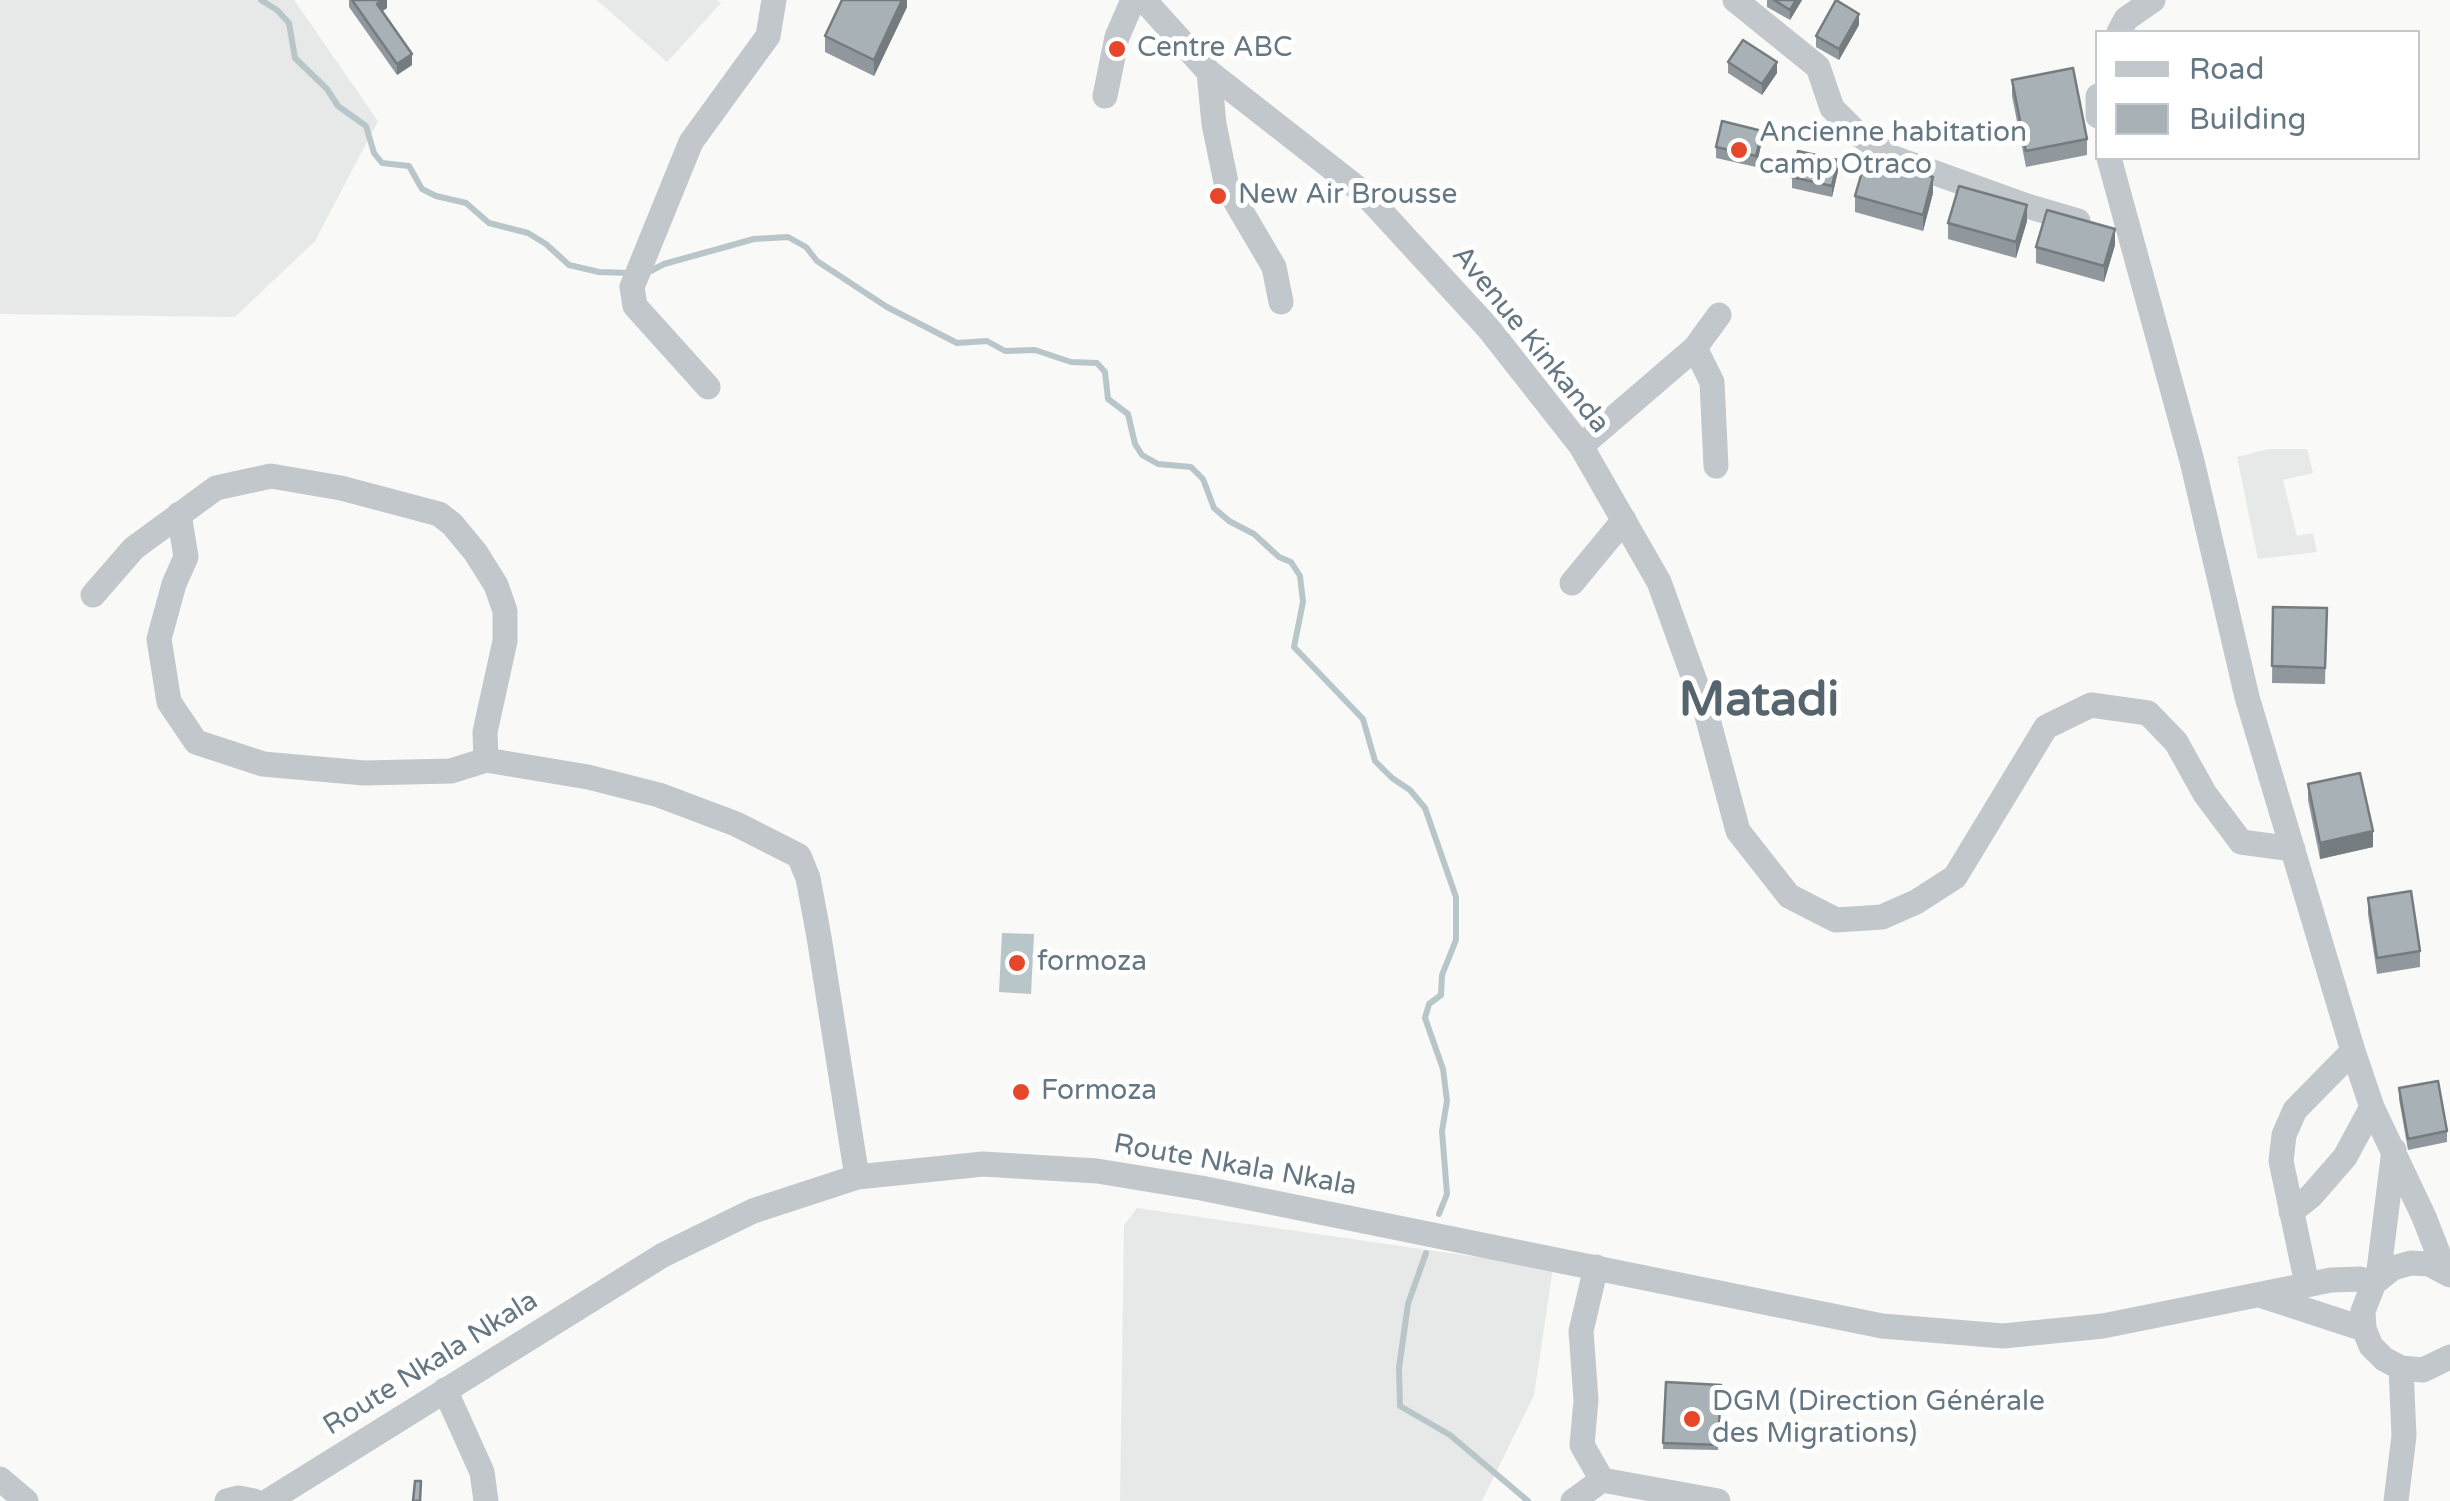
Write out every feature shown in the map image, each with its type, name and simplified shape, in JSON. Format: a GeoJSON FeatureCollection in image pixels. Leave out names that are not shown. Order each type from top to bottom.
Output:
{"type":"FeatureCollection","features":[{"type":"Feature","properties":{"kind":"street"},"geometry":{"type":"LineString","coordinates":[[708,387],[635,306],[632,287],[691,142],[768,36],[774,0]]}},
{"type":"Feature","properties":{"kind":"street"},"geometry":{"type":"LineString","coordinates":[[1105,96],[1117,37],[1133,0]]}},
{"type":"Feature","properties":{"kind":"street","name":"Avenue Kinkanda"},"geometry":{"type":"LineString","coordinates":[[1144,0],[1208,72],[1365,194],[1489,329],[1582,446],[1659,582],[1706,712],[1738,831],[1788,896],[1836,920],[1882,917],[1916,902],[1955,877],[2046,728],[2091,706],[2148,713],[2176,742],[2205,794],[2241,842],[2293,849]]}},
{"type":"Feature","properties":{"kind":"street"},"geometry":{"type":"LineString","coordinates":[[1735,0],[1818,68],[1832,108],[1858,134],[1891,157],[2027,206],[2132,236]]}},
{"type":"Feature","properties":{"kind":"street"},"geometry":{"type":"LineString","coordinates":[[2120,30],[2126,19],[2153,0]]}},
{"type":"Feature","properties":{"kind":"street"},"geometry":{"type":"LineString","coordinates":[[1208,72],[1227,187],[1274,267],[1281,302]]}},
{"type":"Feature","properties":{"kind":"street"},"geometry":{"type":"LineString","coordinates":[[2110,160],[2192,461],[2247,697],[2353,1051],[2372,1108],[2448,1273]]}},
{"type":"Feature","properties":{"kind":"street"},"geometry":{"type":"LineString","coordinates":[[1582,446],[1695,348],[1719,314]]}},
{"type":"Feature","properties":{"kind":"street"},"geometry":{"type":"LineString","coordinates":[[1695,348],[1712,382],[1716,466]]}},
{"type":"Feature","properties":{"kind":"street"},"geometry":{"type":"LineString","coordinates":[[93,595],[134,548],[216,488],[271,476],[341,488],[438,514],[452,524],[496,585],[505,611],[505,640],[485,732],[486,760]]}},
{"type":"Feature","properties":{"kind":"street"},"geometry":{"type":"LineString","coordinates":[[178,514],[186,557],[159,639],[170,702],[196,742],[263,764],[364,773],[451,771],[486,760],[588,777],[659,795],[736,824],[799,856],[808,878],[856,1177]]}},
{"type":"Feature","properties":{"kind":"street"},"geometry":{"type":"LineString","coordinates":[[1572,583],[1624,520]]}},
{"type":"Feature","properties":{"kind":"street"},"geometry":{"type":"LineString","coordinates":[[2307,1284],[2281,1160],[2284,1135],[2304,1099],[2353,1051]]}},
{"type":"Feature","properties":{"kind":"street"},"geometry":{"type":"LineString","coordinates":[[2291,1212],[2311,1196],[2345,1157],[2372,1108]]}},
{"type":"Feature","properties":{"kind":"street"},"geometry":{"type":"LineString","coordinates":[[2394,1150],[2376,1281],[2362,1311],[2364,1330],[2371,1346],[2384,1360],[2400,1368],[2423,1370],[2450,1358]]}},
{"type":"Feature","properties":{"kind":"street","name":"Route Nkala Nkala"},"geometry":{"type":"LineString","coordinates":[[268,1501],[663,1255],[753,1211],[856,1177],[983,1164],[1097,1171],[1201,1188],[1882,1326],[2002,1336],[2103,1326],[2346,1278],[2376,1281]]}},
{"type":"Feature","properties":{"kind":"street"},"geometry":{"type":"LineString","coordinates":[[2376,1281],[2393,1268],[2411,1262],[2429,1264],[2448,1273]]}},
{"type":"Feature","properties":{"kind":"street"},"geometry":{"type":"LineString","coordinates":[[1596,1267],[1582,1331],[1586,1400],[1582,1445],[1602,1480]]}},
{"type":"Feature","properties":{"kind":"street"},"geometry":{"type":"LineString","coordinates":[[2262,1296],[2364,1330]]}},
{"type":"Feature","properties":{"kind":"street"},"geometry":{"type":"LineString","coordinates":[[2396,1501],[2404,1436],[2400,1368]]}},
{"type":"Feature","properties":{"kind":"street"},"geometry":{"type":"LineString","coordinates":[[444,1390],[482,1472],[486,1501]]}},
{"type":"Feature","properties":{"kind":"street"},"geometry":{"type":"LineString","coordinates":[[0,1478],[26,1501]]}},
{"type":"Feature","properties":{"kind":"street"},"geometry":{"type":"LineString","coordinates":[[1573,1501],[1602,1480],[1718,1501]]}},
{"type":"Feature","properties":{"kind":"street"},"geometry":{"type":"LineString","coordinates":[[227,1501],[254,1501]]}},
{"type":"Feature","properties":{"kind":"shaded area"},"geometry":{"type":"Polygon","coordinates":[[[0,0],[294,0],[378,121],[315,241],[235,317],[0,314],[0,0]]]}},
{"type":"Feature","properties":{"kind":"shaded area"},"geometry":{"type":"Polygon","coordinates":[[[597,0],[717,0],[721,3],[667,62],[597,0]]]}},
{"type":"Feature","properties":{"kind":"shaded area"},"geometry":{"type":"Polygon","coordinates":[[[2268,449],[2307,449],[2313,473],[2283,480],[2297,536],[2313,533],[2317,552],[2258,559],[2237,457],[2268,449]]]}},
{"type":"Feature","properties":{"kind":"shaded area","name":"formoza"},"geometry":{"type":"Polygon","coordinates":[[[1002,933],[1034,934],[1031,994],[999,992],[1002,933]]]}},
{"type":"Feature","properties":{"kind":"shaded area"},"geometry":{"type":"Polygon","coordinates":[[[1137,1208],[1553,1268],[1534,1395],[1482,1501],[1120,1501],[1124,1225],[1137,1208]]]}},
{"type":"Feature","properties":{"kind":"building"},"geometry":{"type":"Polygon","coordinates":[[[352,0],[382,0],[377,4],[412,54],[397,64],[352,0]]]}},
{"type":"Feature","properties":{"kind":"building"},"geometry":{"type":"Polygon","coordinates":[[[842,0],[902,0],[874,60],[825,36],[842,0]]]}},
{"type":"Feature","properties":{"kind":"building"},"geometry":{"type":"Polygon","coordinates":[[[1774,0],[1796,0],[1790,10],[1774,0]]]}},
{"type":"Feature","properties":{"kind":"building","name":"Ancienne habitation camp Otraco"},"geometry":{"type":"Polygon","coordinates":[[[1836,0],[1859,14],[1839,49],[1816,36],[1836,0]]]}},
{"type":"Feature","properties":{"kind":"building"},"geometry":{"type":"Polygon","coordinates":[[[1743,40],[1777,62],[1762,84],[1728,62],[1743,40]]]}},
{"type":"Feature","properties":{"kind":"building"},"geometry":{"type":"Polygon","coordinates":[[[2073,68],[2087,139],[2026,151],[2012,80],[2073,68]]]}},
{"type":"Feature","properties":{"kind":"building"},"geometry":{"type":"Polygon","coordinates":[[[1722,121],[1762,131],[1756,156],[1716,147],[1722,121]]]}},
{"type":"Feature","properties":{"kind":"building"},"geometry":{"type":"Polygon","coordinates":[[[1798,151],[1838,160],[1832,186],[1792,177],[1798,151]]]}},
{"type":"Feature","properties":{"kind":"building"},"geometry":{"type":"Polygon","coordinates":[[[1866,158],[1933,177],[1923,215],[1855,196],[1866,158]]]}},
{"type":"Feature","properties":{"kind":"building"},"geometry":{"type":"Polygon","coordinates":[[[1959,186],[2027,205],[2016,242],[1948,223],[1959,186]]]}},
{"type":"Feature","properties":{"kind":"building"},"geometry":{"type":"Polygon","coordinates":[[[2047,210],[2115,229],[2104,266],[2036,247],[2047,210]]]}},
{"type":"Feature","properties":{"kind":"building"},"geometry":{"type":"Polygon","coordinates":[[[2273,607],[2327,608],[2325,668],[2272,666],[2273,607]]]}},
{"type":"Feature","properties":{"kind":"building"},"geometry":{"type":"Polygon","coordinates":[[[2360,773],[2373,831],[2320,843],[2308,784],[2360,773]]]}},
{"type":"Feature","properties":{"kind":"building"},"geometry":{"type":"Polygon","coordinates":[[[2411,891],[2420,951],[2377,958],[2368,898],[2411,891]]]}},
{"type":"Feature","properties":{"kind":"building"},"geometry":{"type":"Polygon","coordinates":[[[2438,1081],[2447,1131],[2408,1139],[2399,1088],[2438,1081]]]}},
{"type":"Feature","properties":{"kind":"building","name":"DGM (Direction Générale des Migrations)"},"geometry":{"type":"Polygon","coordinates":[[[1666,1382],[1721,1385],[1718,1445],[1663,1443],[1666,1382]]]}},
{"type":"Feature","properties":{"kind":"building"},"geometry":{"type":"Polygon","coordinates":[[[415,1481],[421,1481],[420,1501],[413,1501],[415,1481]]]}},
{"type":"Feature","properties":{"kind":"waterway"},"geometry":{"type":"LineString","coordinates":[[261,0],[289,23],[295,58],[327,89],[338,106],[366,126],[374,153],[382,163],[409,166],[422,189],[466,203],[489,223],[528,233],[569,265],[629,273]]}},
{"type":"Feature","properties":{"kind":"waterway"},"geometry":{"type":"LineString","coordinates":[[647,273],[664,264],[754,239],[788,237],[887,307],[957,343],[987,341],[1005,351],[1035,350],[1071,362],[1097,363],[1105,372],[1108,399],[1128,414],[1135,444],[1142,455],[1158,464],[1191,467],[1203,479],[1214,508],[1291,562],[1300,576],[1303,602],[1294,647],[1363,719],[1375,761],[1425,808],[1456,897],[1456,940],[1442,975],[1441,995],[1429,1004],[1425,1018],[1443,1069],[1447,1101],[1442,1131],[1447,1194],[1439,1214]]}},
{"type":"Feature","properties":{"kind":"waterway"},"geometry":{"type":"LineString","coordinates":[[1426,1253],[1408,1304],[1399,1368],[1400,1406],[1450,1435],[1528,1501]]}},
{"type":"Feature","properties":{"kind":"place","name":"Centre ABC"},"geometry":{"type":"Point","coordinates":[1117,49]}},
{"type":"Feature","properties":{"kind":"place","name":"Ancienne habitation camp Otraco"},"geometry":{"type":"Point","coordinates":[1739,150]}},
{"type":"Feature","properties":{"kind":"place","name":"New Air Brousse"},"geometry":{"type":"Point","coordinates":[1218,196]}},
{"type":"Feature","properties":{"kind":"place","name":"formoza"},"geometry":{"type":"Point","coordinates":[1017,963]}},
{"type":"Feature","properties":{"kind":"place","name":"Formoza"},"geometry":{"type":"Point","coordinates":[1021,1092]}},
{"type":"Feature","properties":{"kind":"place","name":"DGM (Direction Générale des Migrations)"},"geometry":{"type":"Point","coordinates":[1692,1419]}},
{"type":"Feature","properties":{"kind":"district","name":"Matadi"},"geometry":{"type":"Point","coordinates":[1759,702]}}]}
